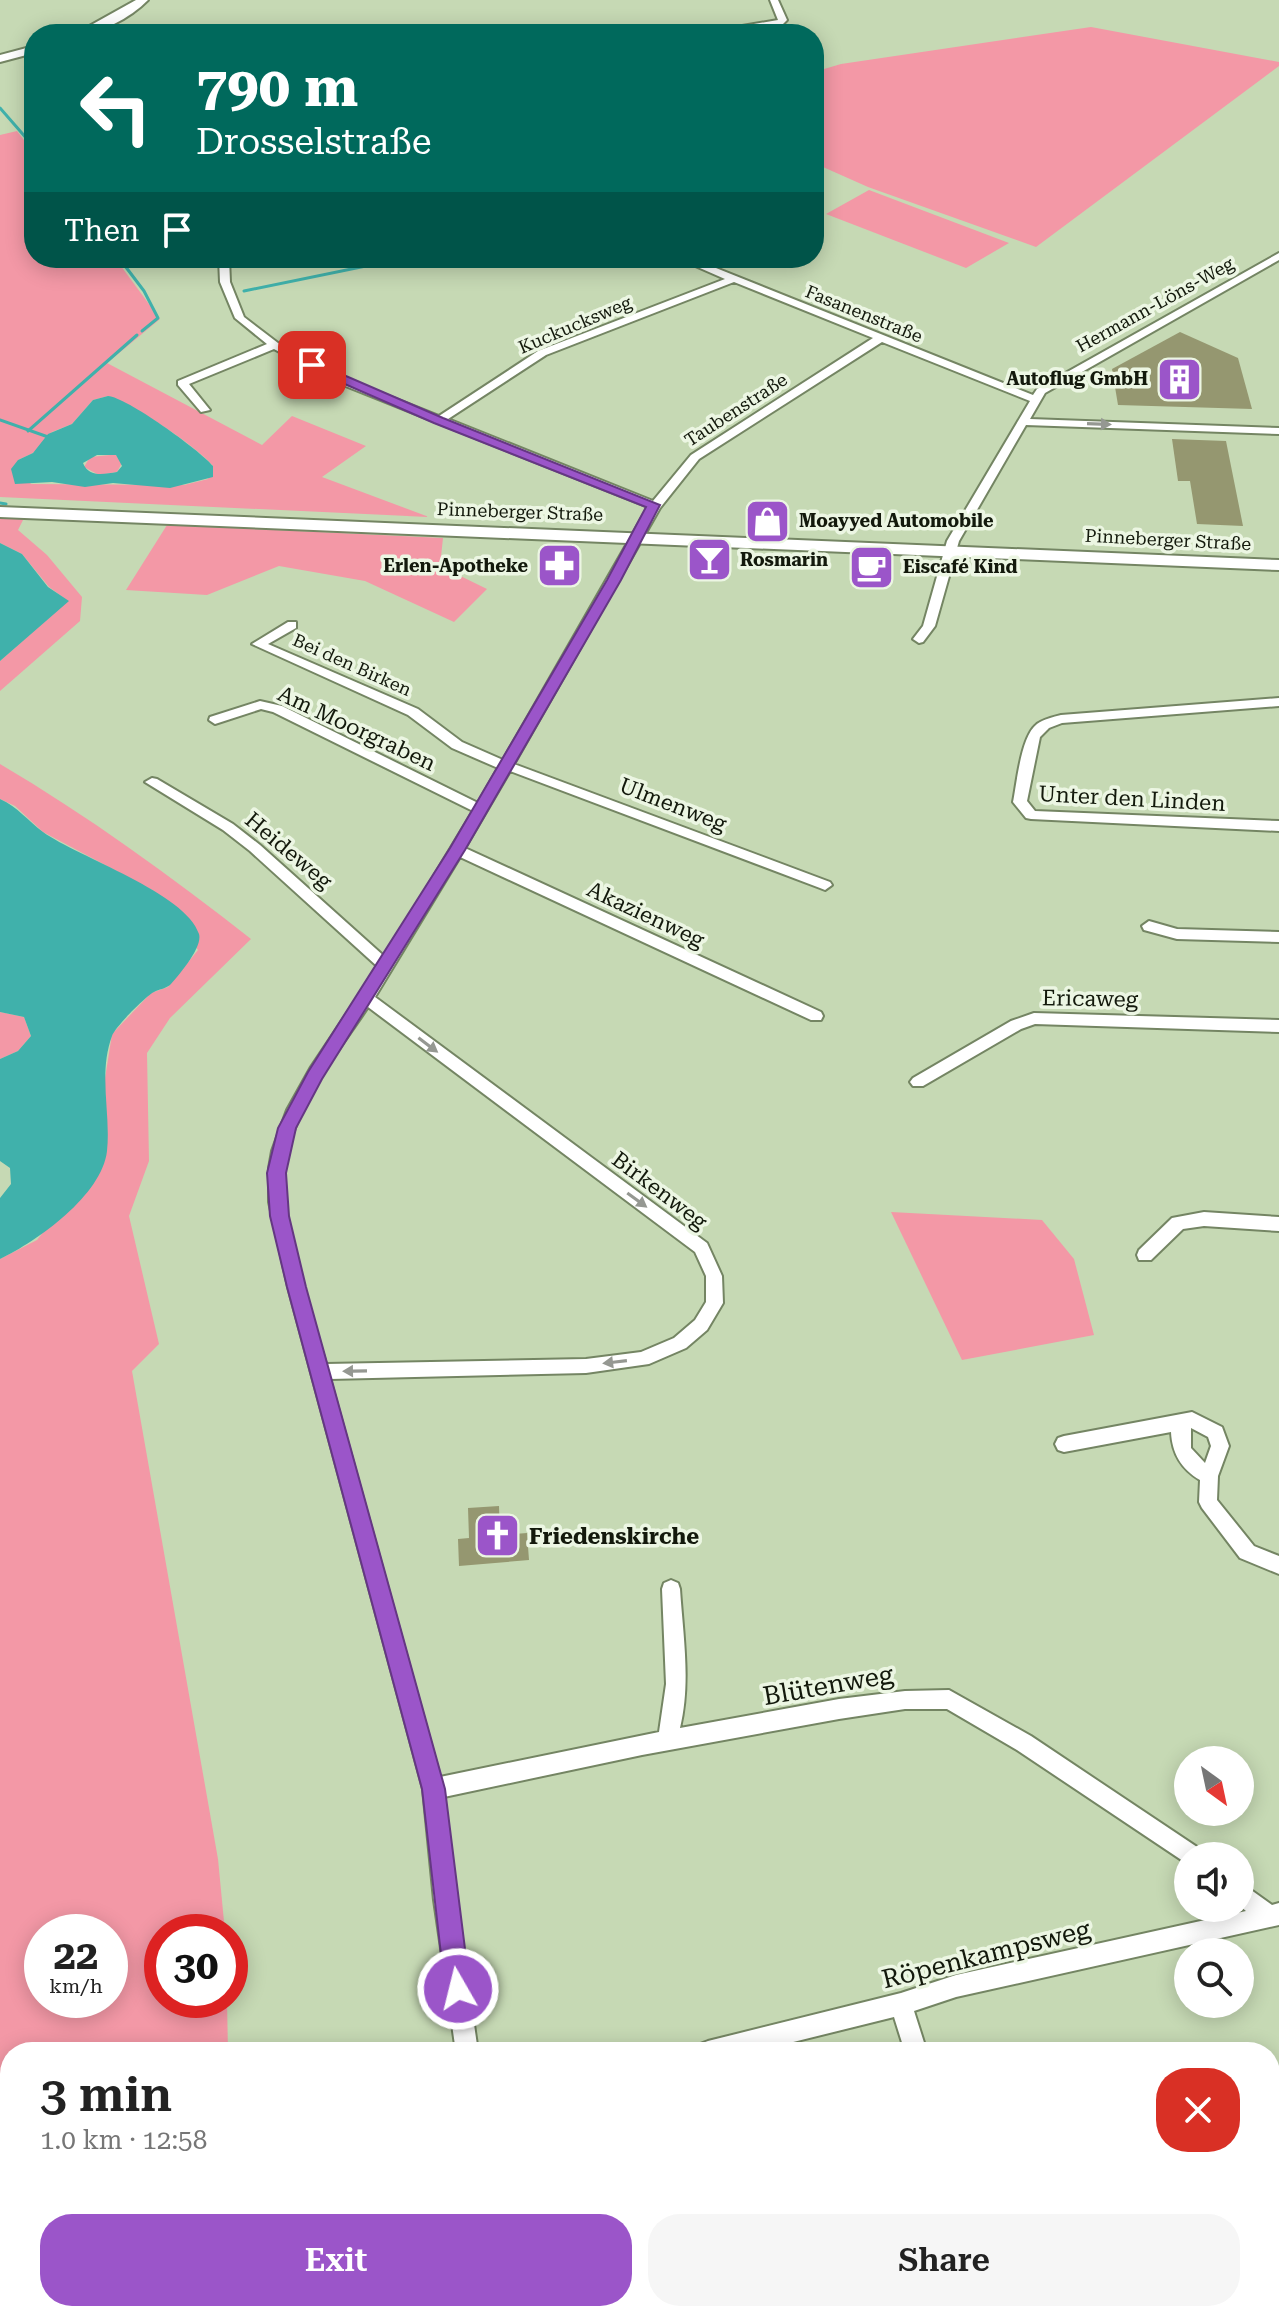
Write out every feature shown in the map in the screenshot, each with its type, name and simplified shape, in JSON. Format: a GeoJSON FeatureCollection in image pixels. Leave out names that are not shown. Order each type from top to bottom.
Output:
{"type":"FeatureCollection","features":[{"type":"Feature","properties":{"kind":"main road"},"geometry":{"type":"LineString","coordinates":[[103,24],[143,0]]}},
{"type":"Feature","properties":{"kind":"main road"},"geometry":{"type":"LineString","coordinates":[[0,59],[24,52]]}},
{"type":"Feature","properties":{"kind":"main road","name":"Pinneberger Straße"},"geometry":{"type":"LineString","coordinates":[[0,512],[1279,565]]}},
{"type":"Feature","properties":{"kind":"street"},"geometry":{"type":"LineString","coordinates":[[766,24],[783,20],[774,0]]}},
{"type":"Feature","properties":{"kind":"street","name":"Hermann-Löns-Weg"},"geometry":{"type":"LineString","coordinates":[[919,639],[929,626],[950,550],[1041,391],[1279,256]]}},
{"type":"Feature","properties":{"kind":"street"},"geometry":{"type":"LineString","coordinates":[[224,268],[225,282],[235,309],[253,330],[274,345],[337,379],[653,505]]}},
{"type":"Feature","properties":{"kind":"street","name":"Fasanenstraße"},"geometry":{"type":"LineString","coordinates":[[707,268],[1034,399]]}},
{"type":"Feature","properties":{"kind":"street","name":"Kuckucksweg"},"geometry":{"type":"LineString","coordinates":[[438,421],[542,353],[734,279]]}},
{"type":"Feature","properties":{"kind":"street","name":"Taubenstraße"},"geometry":{"type":"LineString","coordinates":[[466,2042],[433,1789],[279,1216],[276,1173],[280,1151],[294,1114],[315,1076],[457,850],[614,580],[653,505],[674,477],[695,457],[881,338]]}},
{"type":"Feature","properties":{"kind":"street"},"geometry":{"type":"LineString","coordinates":[[205,410],[182,383],[274,345]]}},
{"type":"Feature","properties":{"kind":"street"},"geometry":{"type":"LineString","coordinates":[[1021,422],[1279,431]]}},
{"type":"Feature","properties":{"kind":"street","name":"Bei den Birken"},"geometry":{"type":"LineString","coordinates":[[292,625],[258,644],[413,712],[457,745],[505,766]]}},
{"type":"Feature","properties":{"kind":"street","name":"Unter den Linden"},"geometry":{"type":"LineString","coordinates":[[1279,702],[1061,719],[1047,723],[1037,729],[1033,737],[1020,802],[1031,815],[1279,826]]}},
{"type":"Feature","properties":{"kind":"street","name":"Am Moorgraben"},"geometry":{"type":"LineString","coordinates":[[215,720],[260,705],[277,709],[480,809]]}},
{"type":"Feature","properties":{"kind":"street","name":"Ulmenweg"},"geometry":{"type":"LineString","coordinates":[[505,766],[825,885]]}},
{"type":"Feature","properties":{"kind":"street","name":"Heideweg"},"geometry":{"type":"LineString","coordinates":[[152,782],[228,827],[255,848],[386,966]]}},
{"type":"Feature","properties":{"kind":"street","name":"Akazienweg"},"geometry":{"type":"LineString","coordinates":[[457,850],[816,1016]]}},
{"type":"Feature","properties":{"kind":"street"},"geometry":{"type":"LineString","coordinates":[[1149,926],[1177,934],[1279,937]]}},
{"type":"Feature","properties":{"kind":"street","name":"Birkenweg"},"geometry":{"type":"LineString","coordinates":[[320,1372],[586,1366],[643,1359],[680,1343],[701,1325],[715,1303],[714,1276],[701,1248],[366,998]]}},
{"type":"Feature","properties":{"kind":"street","name":"Ericaweg"},"geometry":{"type":"LineString","coordinates":[[918,1082],[1016,1025],[1034,1018],[1279,1026]]}},
{"type":"Feature","properties":{"kind":"street"},"geometry":{"type":"LineString","coordinates":[[1145,1255],[1178,1223],[1204,1219],[1279,1224]]}},
{"type":"Feature","properties":{"kind":"street"},"geometry":{"type":"LineString","coordinates":[[1064,1444],[1192,1420],[1216,1432],[1220,1446],[1209,1476],[1208,1502],[1247,1552],[1279,1565]]}},
{"type":"Feature","properties":{"kind":"street"},"geometry":{"type":"LineString","coordinates":[[1181,1423],[1181,1444],[1192,1467],[1209,1476]]}},
{"type":"Feature","properties":{"kind":"street"},"geometry":{"type":"LineString","coordinates":[[667,1740],[674,1695],[671,1589]]}},
{"type":"Feature","properties":{"kind":"street","name":"Blütenweg"},"geometry":{"type":"LineString","coordinates":[[433,1789],[667,1740],[839,1709],[905,1700],[949,1699],[1024,1743],[1174,1843]]}},
{"type":"Feature","properties":{"kind":"street"},"geometry":{"type":"LineString","coordinates":[[1254,1902],[1274,1915]]}},
{"type":"Feature","properties":{"kind":"street","name":"Röpenkampsweg"},"geometry":{"type":"LineString","coordinates":[[748,2042],[901,2004],[956,1986],[1274,1915]]}},
{"type":"Feature","properties":{"kind":"street"},"geometry":{"type":"LineString","coordinates":[[901,2004],[913,2042]]}},
{"type":"Feature","properties":{"kind":"shaded area"},"geometry":{"type":"Polygon","coordinates":[[[1091,27],[1279,62],[1279,66],[1036,247],[868,187],[824,167],[824,69],[1091,27]]]}},
{"type":"Feature","properties":{"kind":"shaded area"},"geometry":{"type":"Polygon","coordinates":[[[17,131],[24,140],[24,268],[122,268],[160,319],[107,363],[262,445],[292,416],[366,446],[322,477],[429,517],[0,497],[0,135],[17,131]],[[108,396],[93,400],[72,424],[52,432],[33,453],[18,460],[31,484],[184,485],[208,479],[213,466],[205,458],[132,407],[108,396]]]}},
{"type":"Feature","properties":{"kind":"shaded area"},"geometry":{"type":"Polygon","coordinates":[[[869,190],[1009,243],[966,268],[826,214],[869,190]]]}},
{"type":"Feature","properties":{"kind":"shaded area"},"geometry":{"type":"Polygon","coordinates":[[[116,455],[122,463],[117,472],[99,475],[84,467],[90,457],[116,455]]]}},
{"type":"Feature","properties":{"kind":"shaded area"},"geometry":{"type":"Polygon","coordinates":[[[0,517],[24,518],[18,530],[47,555],[82,597],[80,621],[0,691],[0,661],[68,601],[49,587],[22,554],[0,543],[0,517]]]}},
{"type":"Feature","properties":{"kind":"shaded area"},"geometry":{"type":"Polygon","coordinates":[[[167,525],[443,538],[440,566],[487,589],[454,622],[365,581],[279,566],[207,595],[126,590],[167,525]]]}},
{"type":"Feature","properties":{"kind":"shaded area"},"geometry":{"type":"Polygon","coordinates":[[[0,764],[128,847],[251,939],[170,1018],[147,1053],[149,1161],[129,1216],[159,1344],[132,1371],[218,1859],[223,1914],[144,1914],[144,2018],[227,2018],[228,2042],[0,2042],[0,1259],[37,1240],[107,1151],[103,1091],[112,1034],[151,993],[168,987],[198,950],[154,891],[43,832],[15,806],[0,799],[0,764]]]}},
{"type":"Feature","properties":{"kind":"shaded area"},"geometry":{"type":"Polygon","coordinates":[[[0,1012],[24,1017],[31,1036],[18,1051],[0,1059],[0,1012]]]}},
{"type":"Feature","properties":{"kind":"shaded area"},"geometry":{"type":"Polygon","coordinates":[[[891,1212],[1042,1220],[1074,1259],[1094,1335],[962,1360],[891,1212]]]}},
{"type":"Feature","properties":{"kind":"water"},"geometry":{"type":"Polygon","coordinates":[[[108,396],[146,414],[205,458],[213,466],[213,477],[170,488],[113,483],[85,487],[52,482],[15,484],[11,469],[18,460],[33,453],[48,434],[72,424],[93,400],[108,396]],[[97,455],[83,463],[93,473],[117,472],[122,466],[116,455],[97,455]]]}},
{"type":"Feature","properties":{"kind":"water"},"geometry":{"type":"Polygon","coordinates":[[[0,543],[22,554],[48,587],[69,601],[0,661],[0,543]]]}},
{"type":"Feature","properties":{"kind":"water"},"geometry":{"type":"Polygon","coordinates":[[[0,799],[59,842],[129,877],[174,904],[190,919],[199,940],[189,961],[170,985],[144,999],[112,1036],[105,1079],[107,1151],[103,1168],[94,1184],[49,1229],[0,1259],[0,1198],[11,1184],[10,1168],[0,1161],[0,1059],[18,1051],[31,1036],[24,1017],[0,1012],[0,799]]]}},
{"type":"Feature","properties":{"kind":"building","name":"Autoflug GmbH"},"geometry":{"type":"Polygon","coordinates":[[[1180,332],[1238,358],[1252,409],[1118,405],[1112,369],[1180,332]]]}},
{"type":"Feature","properties":{"kind":"building","name":"Autoflug GmbH"},"geometry":{"type":"Polygon","coordinates":[[[1172,439],[1226,441],[1243,526],[1197,524],[1190,481],[1178,481],[1172,439]]]}},
{"type":"Feature","properties":{"kind":"building","name":"Friedenskirche"},"geometry":{"type":"Polygon","coordinates":[[[499,1506],[500,1535],[527,1533],[529,1560],[459,1566],[458,1539],[469,1538],[468,1508],[499,1506]]]}},
{"type":"Feature","properties":{"kind":"waterway"},"geometry":{"type":"LineString","coordinates":[[0,108],[24,136]]}},
{"type":"Feature","properties":{"kind":"waterway"},"geometry":{"type":"LineString","coordinates":[[127,268],[144,291],[158,318],[142,331]]}},
{"type":"Feature","properties":{"kind":"waterway"},"geometry":{"type":"LineString","coordinates":[[244,291],[356,268]]}},
{"type":"Feature","properties":{"kind":"waterway"},"geometry":{"type":"LineString","coordinates":[[29,430],[137,335]]}},
{"type":"Feature","properties":{"kind":"waterway"},"geometry":{"type":"LineString","coordinates":[[0,420],[29,430]]}},
{"type":"Feature","properties":{"kind":"waterway"},"geometry":{"type":"LineString","coordinates":[[29,430],[51,438]]}},
{"type":"Feature","properties":{"kind":"waterway"},"geometry":{"type":"LineString","coordinates":[[0,503],[6,504]]}},
{"type":"Feature","properties":{"kind":"place","name":"Autoflug GmbH"},"geometry":{"type":"Point","coordinates":[1179,379]}},
{"type":"Feature","properties":{"kind":"place","name":"Moayyed Automobile"},"geometry":{"type":"Point","coordinates":[768,521]}},
{"type":"Feature","properties":{"kind":"place","name":"Rosmarin"},"geometry":{"type":"Point","coordinates":[709,560]}},
{"type":"Feature","properties":{"kind":"place","name":"Erlen-Apotheke"},"geometry":{"type":"Point","coordinates":[559,566]}},
{"type":"Feature","properties":{"kind":"place","name":"Eiscafé Kind"},"geometry":{"type":"Point","coordinates":[872,567]}},
{"type":"Feature","properties":{"kind":"place","name":"Friedenskirche"},"geometry":{"type":"Point","coordinates":[498,1536]}},
{"type":"Feature","properties":{"kind":"route"},"geometry":{"type":"LineString","coordinates":[[312,365],[337,379],[438,421],[653,505],[627,558],[539,712],[386,966],[315,1076],[287,1128],[276,1173],[279,1216],[296,1287],[433,1789],[458,1989]]}}]}
